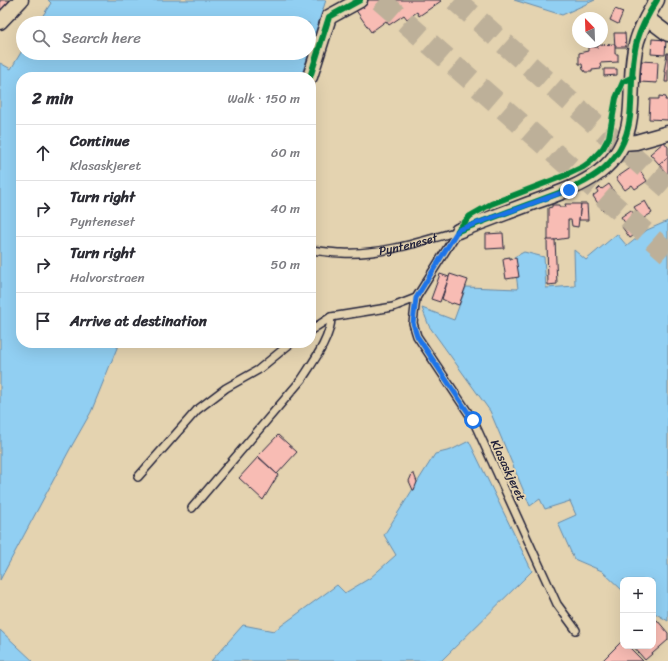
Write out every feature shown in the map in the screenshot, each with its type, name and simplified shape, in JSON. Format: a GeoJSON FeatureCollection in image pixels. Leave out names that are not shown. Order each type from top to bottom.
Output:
{"type":"FeatureCollection","features":[{"type":"Feature","properties":{"kind":"street"},"geometry":{"type":"LineString","coordinates":[[0,22],[21,0]]}},
{"type":"Feature","properties":{"kind":"street"},"geometry":{"type":"LineString","coordinates":[[316,58],[329,17],[360,0]]}},
{"type":"Feature","properties":{"kind":"street"},"geometry":{"type":"LineString","coordinates":[[458,230],[582,184],[595,176],[605,167],[623,143],[628,131],[635,48],[640,33],[657,0]]}},
{"type":"Feature","properties":{"kind":"street"},"geometry":{"type":"LineString","coordinates":[[647,18],[668,34]]}},
{"type":"Feature","properties":{"kind":"street"},"geometry":{"type":"LineString","coordinates":[[312,72],[315,60]]}},
{"type":"Feature","properties":{"kind":"street"},"geometry":{"type":"LineString","coordinates":[[623,143],[636,142],[668,133]]}},
{"type":"Feature","properties":{"kind":"lane","name":"Pynteneset"},"geometry":{"type":"LineString","coordinates":[[316,250],[342,253],[384,250],[408,246],[458,230]]}},
{"type":"Feature","properties":{"kind":"lane","name":"Pynteneset"},"geometry":{"type":"LineString","coordinates":[[416,298],[458,230]]}},
{"type":"Feature","properties":{"kind":"lane"},"geometry":{"type":"LineString","coordinates":[[316,327],[331,317],[393,307],[416,298]]}},
{"type":"Feature","properties":{"kind":"lane","name":"Klasaskjeret"},"geometry":{"type":"LineString","coordinates":[[416,298],[413,323],[417,336],[473,420],[557,604],[576,630]]}},
{"type":"Feature","properties":{"kind":"lane"},"geometry":{"type":"LineString","coordinates":[[192,508],[302,379],[328,335],[331,325],[331,317]]}},
{"type":"Feature","properties":{"kind":"lane"},"geometry":{"type":"LineString","coordinates":[[138,477],[197,410],[226,388],[258,370],[285,348]]}},
{"type":"Feature","properties":{"kind":"water"},"geometry":{"type":"Polygon","coordinates":[[[48,0],[326,0],[316,31],[316,16],[43,16],[51,3],[48,0]]]}},
{"type":"Feature","properties":{"kind":"water"},"geometry":{"type":"Polygon","coordinates":[[[514,0],[595,0],[562,15],[514,0]]]}},
{"type":"Feature","properties":{"kind":"water"},"geometry":{"type":"Polygon","coordinates":[[[16,60],[307,60],[303,72],[16,72],[16,348],[117,348],[91,412],[0,580],[0,63],[11,69],[16,60]]]}},
{"type":"Feature","properties":{"kind":"water"},"geometry":{"type":"Polygon","coordinates":[[[668,221],[668,621],[656,614],[656,577],[620,577],[620,588],[602,571],[574,559],[558,523],[576,515],[570,501],[545,509],[540,499],[530,506],[490,411],[429,326],[422,308],[454,320],[466,287],[518,289],[514,257],[524,252],[544,257],[546,288],[575,286],[574,250],[586,260],[617,234],[627,246],[647,230],[668,221]]]}},
{"type":"Feature","properties":{"kind":"water"},"geometry":{"type":"Polygon","coordinates":[[[469,441],[532,571],[441,661],[211,661],[243,625],[274,631],[337,585],[345,593],[370,578],[396,555],[384,535],[435,454],[451,450],[469,441]]]}},
{"type":"Feature","properties":{"kind":"water"},"geometry":{"type":"Polygon","coordinates":[[[0,630],[33,661],[0,661],[0,630]]]}},
{"type":"Feature","properties":{"kind":"building"},"geometry":{"type":"Polygon","coordinates":[[[0,0],[10,0],[0,14],[0,0]]]}},
{"type":"Feature","properties":{"kind":"building"},"geometry":{"type":"Polygon","coordinates":[[[362,0],[441,1],[419,16],[417,12],[407,19],[404,15],[389,25],[386,21],[371,32],[353,6],[362,0]]]}},
{"type":"Feature","properties":{"kind":"building"},"geometry":{"type":"Polygon","coordinates":[[[615,9],[623,12],[618,24],[610,20],[615,9]]]}},
{"type":"Feature","properties":{"kind":"building"},"geometry":{"type":"Polygon","coordinates":[[[614,33],[625,33],[626,47],[615,47],[614,33]]]}},
{"type":"Feature","properties":{"kind":"building"},"geometry":{"type":"Polygon","coordinates":[[[652,39],[666,40],[665,55],[651,54],[652,39]]]}},
{"type":"Feature","properties":{"kind":"building"},"geometry":{"type":"Polygon","coordinates":[[[608,44],[615,44],[615,54],[618,54],[618,62],[600,63],[601,69],[592,70],[592,72],[585,72],[582,64],[579,64],[579,53],[588,51],[588,48],[608,48],[608,44]]]}},
{"type":"Feature","properties":{"kind":"building"},"geometry":{"type":"Polygon","coordinates":[[[667,53],[668,82],[665,82],[666,72],[664,72],[667,53]]]}},
{"type":"Feature","properties":{"kind":"building"},"geometry":{"type":"Polygon","coordinates":[[[641,61],[658,62],[657,83],[640,82],[641,61]]]}},
{"type":"Feature","properties":{"kind":"building"},"geometry":{"type":"Polygon","coordinates":[[[604,69],[617,69],[617,75],[604,76],[604,69]]]}},
{"type":"Feature","properties":{"kind":"building"},"geometry":{"type":"Polygon","coordinates":[[[659,96],[666,97],[665,100],[668,100],[668,120],[649,119],[650,99],[659,99],[659,96]]]}},
{"type":"Feature","properties":{"kind":"building"},"geometry":{"type":"Polygon","coordinates":[[[664,142],[668,147],[668,157],[659,164],[650,154],[664,142]]]}},
{"type":"Feature","properties":{"kind":"building"},"geometry":{"type":"Polygon","coordinates":[[[668,157],[668,173],[667,174],[659,164],[668,157]]]}},
{"type":"Feature","properties":{"kind":"building"},"geometry":{"type":"Polygon","coordinates":[[[637,166],[647,181],[635,189],[632,185],[625,190],[616,178],[632,167],[633,169],[637,166]]]}},
{"type":"Feature","properties":{"kind":"building"},"geometry":{"type":"Polygon","coordinates":[[[609,184],[619,199],[603,211],[593,196],[598,192],[597,190],[600,187],[602,189],[609,184]]]}},
{"type":"Feature","properties":{"kind":"building"},"geometry":{"type":"Polygon","coordinates":[[[645,201],[652,213],[642,219],[634,207],[645,201]]]}},
{"type":"Feature","properties":{"kind":"building"},"geometry":{"type":"Polygon","coordinates":[[[565,204],[581,204],[578,227],[572,226],[571,220],[568,220],[568,238],[548,241],[548,208],[552,207],[552,205],[566,207],[565,204]]]}},
{"type":"Feature","properties":{"kind":"building"},"geometry":{"type":"Polygon","coordinates":[[[581,204],[587,204],[588,220],[579,220],[581,204]]]}},
{"type":"Feature","properties":{"kind":"building"},"geometry":{"type":"Polygon","coordinates":[[[631,210],[644,229],[630,238],[622,227],[626,224],[621,217],[631,210]]]}},
{"type":"Feature","properties":{"kind":"building"},"geometry":{"type":"Polygon","coordinates":[[[503,233],[504,248],[486,249],[486,234],[503,233]]]}},
{"type":"Feature","properties":{"kind":"building"},"geometry":{"type":"Polygon","coordinates":[[[547,240],[555,240],[557,284],[548,285],[547,240]]]}},
{"type":"Feature","properties":{"kind":"building"},"geometry":{"type":"Polygon","coordinates":[[[510,257],[510,259],[516,258],[519,277],[506,279],[503,260],[504,258],[510,257]]]}},
{"type":"Feature","properties":{"kind":"building"},"geometry":{"type":"Polygon","coordinates":[[[440,274],[449,277],[440,302],[431,299],[440,274]]]}},
{"type":"Feature","properties":{"kind":"building"},"geometry":{"type":"Polygon","coordinates":[[[450,274],[468,280],[459,305],[452,304],[442,299],[450,274]]]}},
{"type":"Feature","properties":{"kind":"building"},"geometry":{"type":"Polygon","coordinates":[[[278,435],[297,452],[277,474],[258,456],[278,435]]]}},
{"type":"Feature","properties":{"kind":"building"},"geometry":{"type":"Polygon","coordinates":[[[258,457],[278,475],[263,500],[239,478],[258,457]]]}},
{"type":"Feature","properties":{"kind":"building"},"geometry":{"type":"Polygon","coordinates":[[[412,474],[414,474],[417,482],[414,490],[409,481],[412,474]]]}},
{"type":"Feature","properties":{"kind":"building"},"geometry":{"type":"Polygon","coordinates":[[[657,620],[668,633],[668,640],[645,660],[636,649],[656,649],[657,620]]]}},
{"type":"Feature","properties":{"kind":"building"},"geometry":{"type":"Polygon","coordinates":[[[620,643],[620,649],[631,649],[643,661],[602,661],[620,643]]]}},
{"type":"Feature","properties":{"kind":"tunnel"},"geometry":{"type":"LineString","coordinates":[[380,0],[668,253]]}},
{"type":"Feature","properties":{"kind":"tunnel"},"geometry":{"type":"LineString","coordinates":[[455,0],[668,188]]}},
{"type":"Feature","properties":{"kind":"cycle path"},"geometry":{"type":"LineString","coordinates":[[316,58],[329,17],[360,0]]}},
{"type":"Feature","properties":{"kind":"cycle path"},"geometry":{"type":"LineString","coordinates":[[458,231],[580,184],[594,176],[607,165],[618,152],[626,136],[630,117],[632,69],[635,50],[643,25],[657,0]]}},
{"type":"Feature","properties":{"kind":"cycle path"},"geometry":{"type":"LineString","coordinates":[[312,72],[315,60]]}},
{"type":"Feature","properties":{"kind":"cycle path"},"geometry":{"type":"LineString","coordinates":[[459,229],[470,216],[491,204],[566,175],[590,162],[603,148],[609,137],[616,98],[623,82],[633,77]]}},
{"type":"Feature","properties":{"kind":"route"},"geometry":{"type":"LineString","coordinates":[[473,420],[417,336],[413,323],[416,298],[458,230],[569,190]]}}]}
